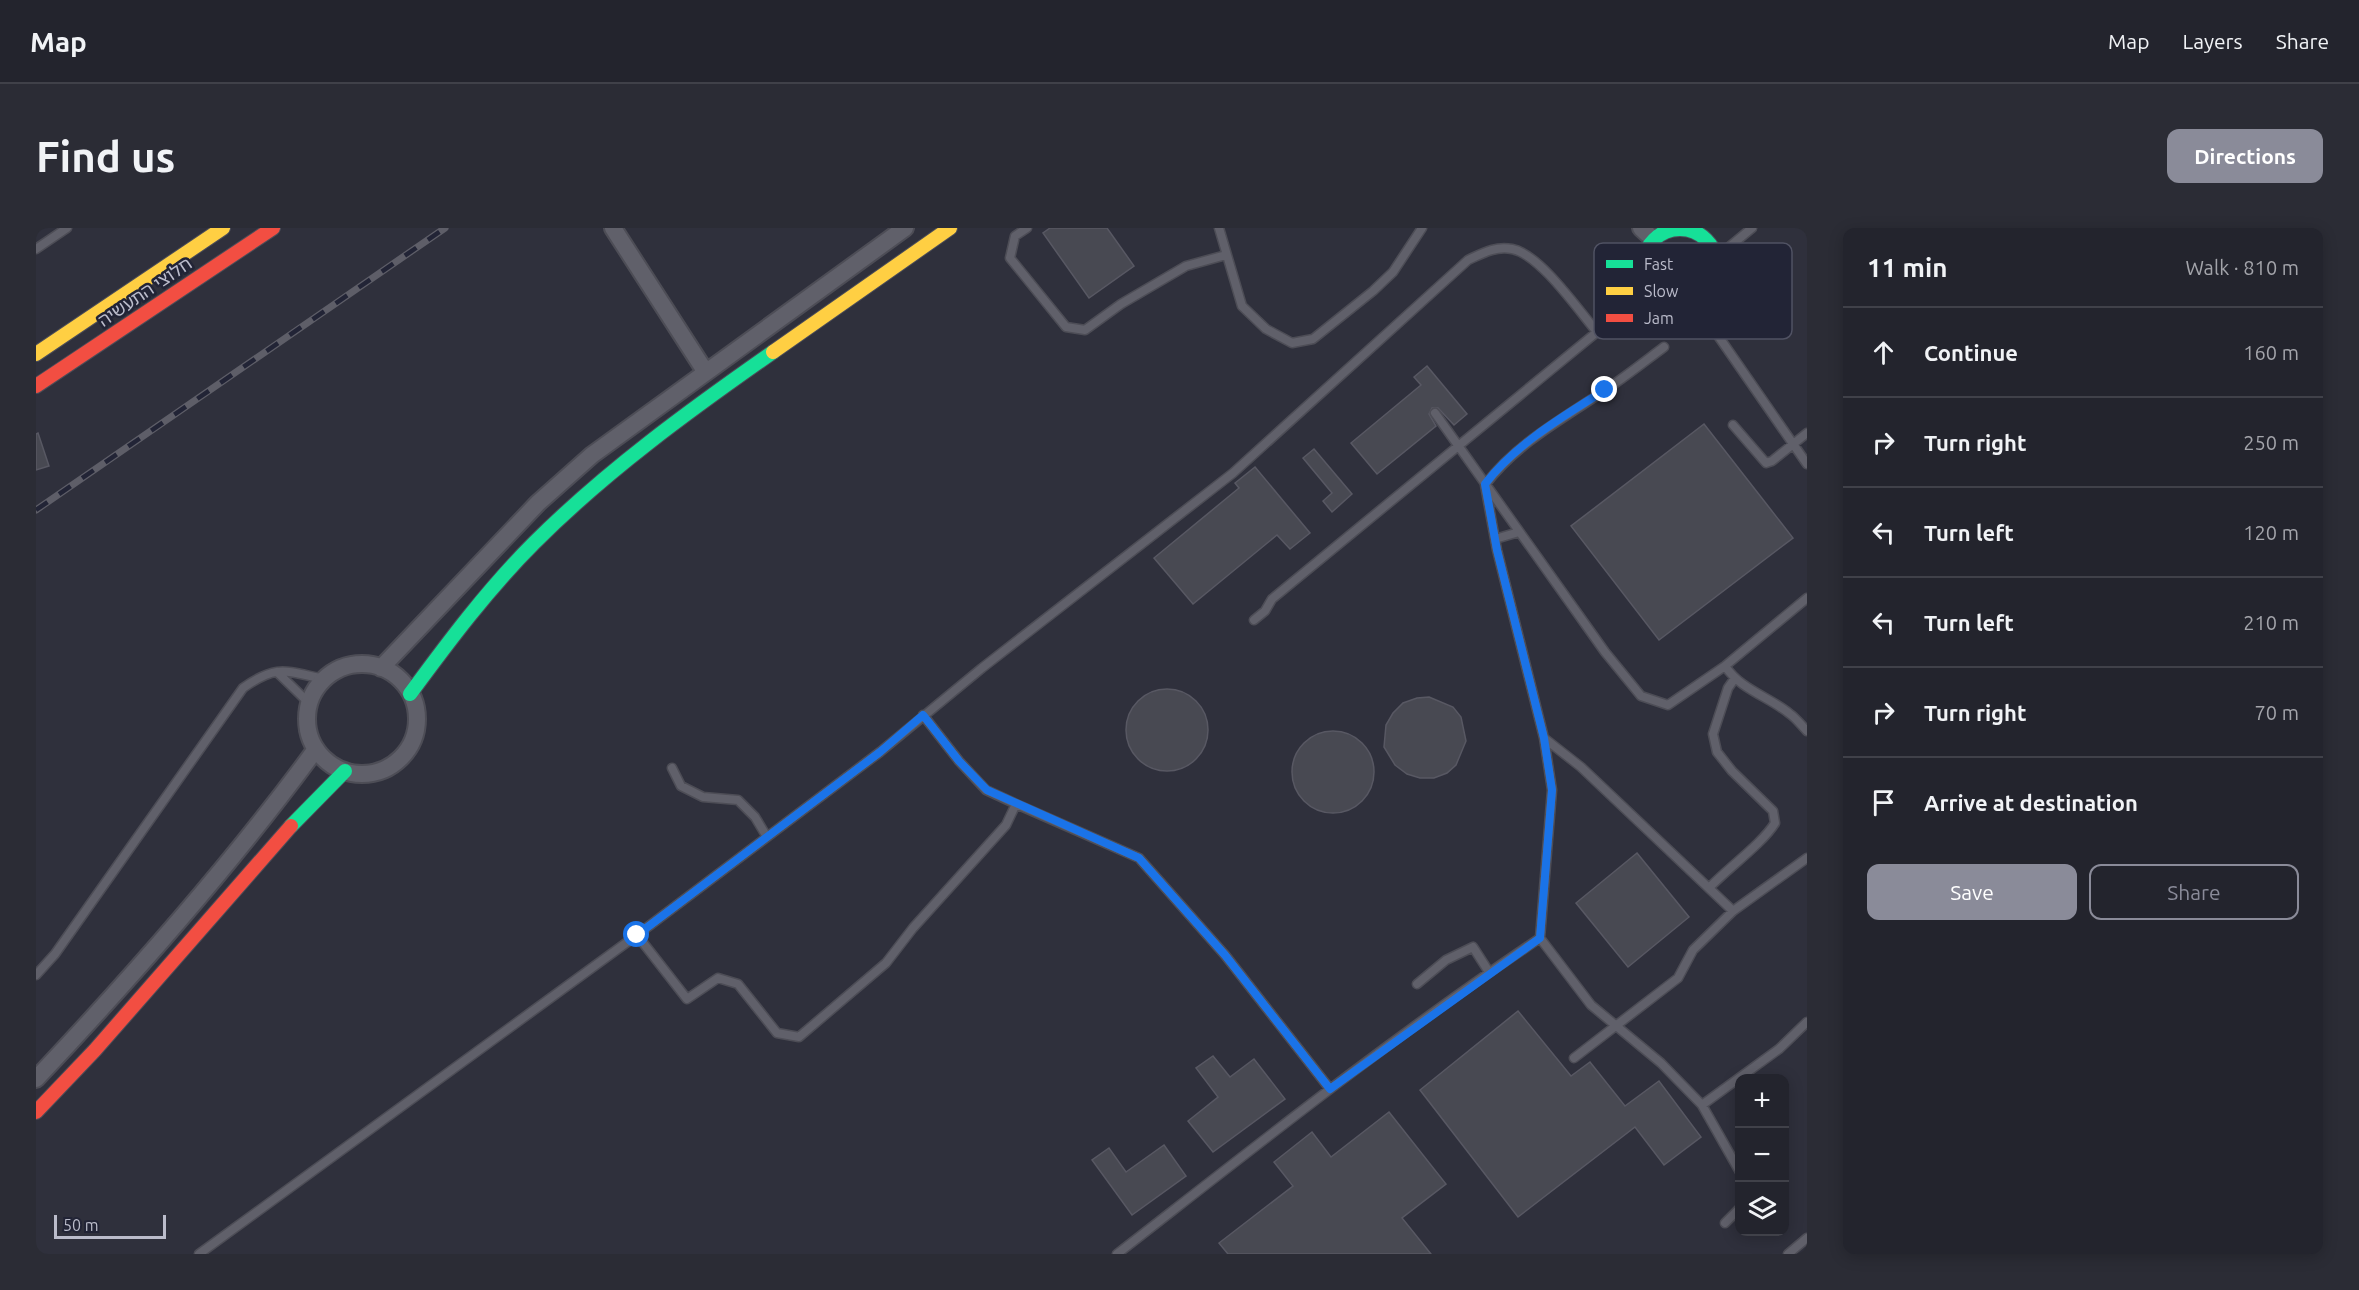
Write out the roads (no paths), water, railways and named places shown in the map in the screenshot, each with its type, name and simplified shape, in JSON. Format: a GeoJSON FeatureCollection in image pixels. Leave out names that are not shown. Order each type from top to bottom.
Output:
{"type":"FeatureCollection","features":[{"type":"Feature","properties":{"kind":"street","name":"חלוצי התעשיה"},"geometry":{"type":"LineString","coordinates":[[36,354],[223,228]]}},
{"type":"Feature","properties":{"kind":"street","name":"חלוצי התעשיה"},"geometry":{"type":"LineString","coordinates":[[36,386],[273,228]]}},
{"type":"Feature","properties":{"kind":"street"},"geometry":{"type":"LineString","coordinates":[[613,228],[705,371]]}},
{"type":"Feature","properties":{"kind":"street"},"geometry":{"type":"LineString","coordinates":[[381,668],[538,502],[592,455],[905,228]]}},
{"type":"Feature","properties":{"kind":"street"},"geometry":{"type":"LineString","coordinates":[[410,694],[464,620],[494,585],[555,522],[608,476],[711,398],[950,228]]}},
{"type":"Feature","properties":{"kind":"street"},"geometry":{"type":"LineString","coordinates":[[1657,231],[1690,229],[1709,243]]}},
{"type":"Feature","properties":{"kind":"street"},"geometry":{"type":"LineString","coordinates":[[364,664],[381,668],[398,678],[410,694],[414,704],[416,725],[414,735],[396,762],[377,771],[356,773],[345,771],[329,762],[316,749],[308,731],[309,703],[324,679],[347,666],[364,664]]}},
{"type":"Feature","properties":{"kind":"street"},"geometry":{"type":"LineString","coordinates":[[36,1079],[264,820],[316,749]]}},
{"type":"Feature","properties":{"kind":"street"},"geometry":{"type":"LineString","coordinates":[[36,1112],[95,1050],[280,837],[345,771]]}},
{"type":"Feature","properties":{"kind":"lane"},"geometry":{"type":"LineString","coordinates":[[36,249],[67,228]]}},
{"type":"Feature","properties":{"kind":"lane"},"geometry":{"type":"LineString","coordinates":[[1027,228],[1015,237],[1011,258],[1066,327],[1086,330],[1121,304],[1186,266],[1226,255]]}},
{"type":"Feature","properties":{"kind":"lane"},"geometry":{"type":"LineString","coordinates":[[1219,228],[1242,306],[1266,329],[1292,344],[1313,339],[1373,291],[1393,272],[1422,228]]}},
{"type":"Feature","properties":{"kind":"lane"},"geometry":{"type":"LineString","coordinates":[[1734,243],[1752,228]]}},
{"type":"Feature","properties":{"kind":"lane"},"geometry":{"type":"LineString","coordinates":[[199,1254],[637,935],[880,752],[923,715],[1233,473],[1468,260],[1490,249],[1514,249],[1536,261],[1594,329]]}},
{"type":"Feature","properties":{"kind":"lane"},"geometry":{"type":"LineString","coordinates":[[1254,620],[1265,611],[1272,599],[1594,335]]}},
{"type":"Feature","properties":{"kind":"lane"},"geometry":{"type":"LineString","coordinates":[[1721,339],[1807,464]]}},
{"type":"Feature","properties":{"kind":"lane"},"geometry":{"type":"LineString","coordinates":[[1664,347],[1605,390],[1555,422],[1499,466],[1485,484],[1495,539],[1544,738],[1552,790],[1540,938],[1591,1005],[1613,1026],[1661,1063],[1702,1105],[1735,1163]]}},
{"type":"Feature","properties":{"kind":"lane"},"geometry":{"type":"LineString","coordinates":[[1435,413],[1605,652],[1641,696],[1668,705],[1725,666],[1807,598]]}},
{"type":"Feature","properties":{"kind":"lane"},"geometry":{"type":"LineString","coordinates":[[1733,425],[1766,463],[1772,462],[1807,433]]}},
{"type":"Feature","properties":{"kind":"lane"},"geometry":{"type":"LineString","coordinates":[[1495,539],[1519,532]]}},
{"type":"Feature","properties":{"kind":"lane"},"geometry":{"type":"LineString","coordinates":[[1725,666],[1751,691],[1789,713],[1807,731]]}},
{"type":"Feature","properties":{"kind":"lane"},"geometry":{"type":"LineString","coordinates":[[36,975],[55,954],[243,688],[264,673],[274,671],[324,679]]}},
{"type":"Feature","properties":{"kind":"lane"},"geometry":{"type":"LineString","coordinates":[[274,671],[287,678],[309,703]]}},
{"type":"Feature","properties":{"kind":"lane"},"geometry":{"type":"LineString","coordinates":[[1709,888],[1768,834],[1775,823],[1773,811],[1732,771],[1717,752],[1713,734],[1728,688],[1735,678]]}},
{"type":"Feature","properties":{"kind":"lane"},"geometry":{"type":"LineString","coordinates":[[923,715],[959,761],[987,790],[1139,858],[1225,955],[1330,1089]]}},
{"type":"Feature","properties":{"kind":"lane"},"geometry":{"type":"LineString","coordinates":[[1544,738],[1581,767],[1733,911]]}},
{"type":"Feature","properties":{"kind":"lane"},"geometry":{"type":"LineString","coordinates":[[672,768],[681,786],[703,797],[738,800],[755,817],[767,837]]}},
{"type":"Feature","properties":{"kind":"lane"},"geometry":{"type":"LineString","coordinates":[[637,935],[687,999],[718,978],[738,984],[777,1033],[799,1037],[886,963],[913,928],[1006,825],[1016,804]]}},
{"type":"Feature","properties":{"kind":"lane"},"geometry":{"type":"LineString","coordinates":[[1574,1058],[1678,978],[1693,950],[1733,911],[1807,858]]}},
{"type":"Feature","properties":{"kind":"lane"},"geometry":{"type":"LineString","coordinates":[[1117,1254],[1330,1089],[1489,972],[1540,938]]}},
{"type":"Feature","properties":{"kind":"lane"},"geometry":{"type":"LineString","coordinates":[[1417,984],[1446,960],[1473,947],[1489,972]]}},
{"type":"Feature","properties":{"kind":"lane"},"geometry":{"type":"LineString","coordinates":[[1702,1105],[1779,1049],[1807,1022]]}},
{"type":"Feature","properties":{"kind":"lane"},"geometry":{"type":"LineString","coordinates":[[1725,1223],[1735,1213]]}},
{"type":"Feature","properties":{"kind":"lane"},"geometry":{"type":"LineString","coordinates":[[1788,1254],[1807,1238]]}},
{"type":"Feature","properties":{"kind":"railway"},"geometry":{"type":"LineString","coordinates":[[36,510],[445,228]]}}]}
